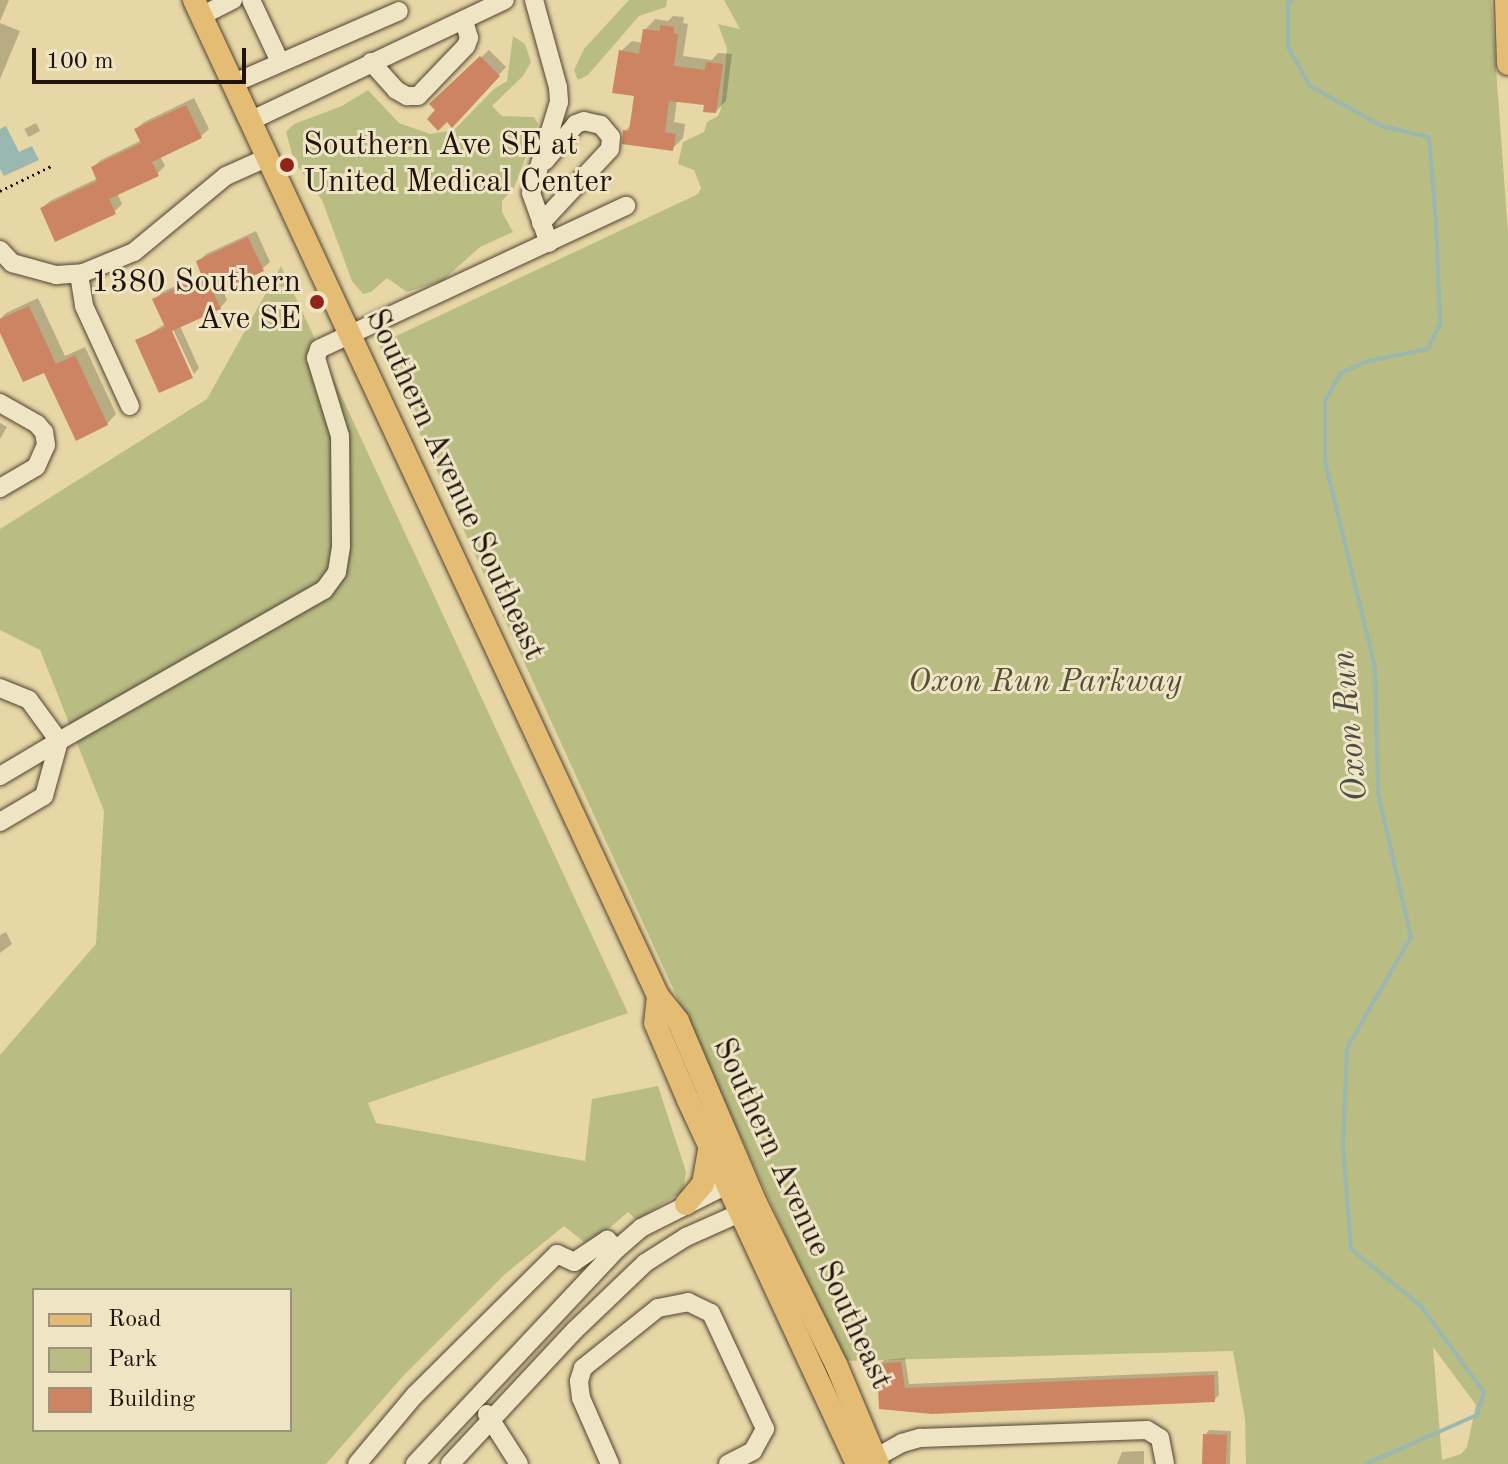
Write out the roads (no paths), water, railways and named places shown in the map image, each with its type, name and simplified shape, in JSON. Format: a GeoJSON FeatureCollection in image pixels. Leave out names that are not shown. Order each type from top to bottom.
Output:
{"type":"FeatureCollection","features":[{"type":"Feature","properties":{"kind":"main road"},"geometry":{"type":"LineString","coordinates":[[1506,0],[1508,64]]}},
{"type":"Feature","properties":{"kind":"main road","name":"Southern Avenue Southeast"},"geometry":{"type":"LineString","coordinates":[[197,8],[658,996],[678,1021],[748,1209],[836,1364],[869,1462]]}},
{"type":"Feature","properties":{"kind":"main road","name":"Southern Avenue Southeast"},"geometry":{"type":"LineString","coordinates":[[658,996],[655,1023],[709,1150],[736,1181]]}},
{"type":"Feature","properties":{"kind":"main road"},"geometry":{"type":"LineString","coordinates":[[686,1204],[703,1184],[709,1150]]}},
{"type":"Feature","properties":{"kind":"street"},"geometry":{"type":"LineString","coordinates":[[197,8],[233,0]]}},
{"type":"Feature","properties":{"kind":"street"},"geometry":{"type":"LineString","coordinates":[[251,0],[280,62]]}},
{"type":"Feature","properties":{"kind":"street"},"geometry":{"type":"LineString","coordinates":[[250,121],[505,0]]}},
{"type":"Feature","properties":{"kind":"street"},"geometry":{"type":"LineString","coordinates":[[534,0],[559,102],[531,193],[549,243]]}},
{"type":"Feature","properties":{"kind":"street"},"geometry":{"type":"LineString","coordinates":[[232,84],[401,5],[414,43]]}},
{"type":"Feature","properties":{"kind":"street"},"geometry":{"type":"LineString","coordinates":[[371,62],[396,90],[407,96],[418,96],[466,46],[469,38],[464,20]]}},
{"type":"Feature","properties":{"kind":"street"},"geometry":{"type":"LineString","coordinates":[[538,170],[576,124],[590,120],[601,125],[611,137],[610,149],[541,223]]}},
{"type":"Feature","properties":{"kind":"street"},"geometry":{"type":"LineString","coordinates":[[0,250],[12,263],[56,275],[79,274],[134,252],[226,176],[266,158]]}},
{"type":"Feature","properties":{"kind":"street"},"geometry":{"type":"LineString","coordinates":[[0,776],[324,590],[337,572],[341,546],[340,436],[316,358],[319,349],[626,206]]}},
{"type":"Feature","properties":{"kind":"street"},"geometry":{"type":"LineString","coordinates":[[79,274],[84,306],[130,406]]}},
{"type":"Feature","properties":{"kind":"street"},"geometry":{"type":"LineString","coordinates":[[0,403],[37,424],[44,432],[46,445],[36,467],[0,488]]}},
{"type":"Feature","properties":{"kind":"street"},"geometry":{"type":"LineString","coordinates":[[0,688],[29,700],[59,741]]}},
{"type":"Feature","properties":{"kind":"street"},"geometry":{"type":"LineString","coordinates":[[0,822],[44,796],[59,741]]}},
{"type":"Feature","properties":{"kind":"street"},"geometry":{"type":"LineString","coordinates":[[415,1464],[617,1249],[641,1228],[736,1181]]}},
{"type":"Feature","properties":{"kind":"street"},"geometry":{"type":"LineString","coordinates":[[450,1464],[575,1330],[645,1263],[664,1248],[748,1209]]}},
{"type":"Feature","properties":{"kind":"street"},"geometry":{"type":"LineString","coordinates":[[357,1464],[415,1395],[557,1254],[574,1262],[607,1240],[617,1249]]}},
{"type":"Feature","properties":{"kind":"street"},"geometry":{"type":"LineString","coordinates":[[602,1461],[581,1398],[579,1381],[583,1368],[658,1308],[688,1302],[711,1313],[765,1429],[753,1451],[728,1464]]}},
{"type":"Feature","properties":{"kind":"street"},"geometry":{"type":"LineString","coordinates":[[474,1401],[492,1421],[519,1464]]}},
{"type":"Feature","properties":{"kind":"street"},"geometry":{"type":"LineString","coordinates":[[869,1462],[902,1443],[920,1438],[1147,1430],[1160,1438],[1165,1464]]}},
{"type":"Feature","properties":{"kind":"water"},"geometry":{"type":"Polygon","coordinates":[[[6,126],[19,152],[32,146],[39,160],[4,176],[0,169],[0,129],[6,126]]]}},
{"type":"Feature","properties":{"kind":"waterway","name":"Oxon Run"},"geometry":{"type":"LineString","coordinates":[[1292,0],[1288,3],[1288,47],[1310,86],[1382,126],[1429,137],[1436,223],[1440,324],[1428,349],[1368,361],[1341,373],[1325,401],[1325,461],[1375,667],[1378,793],[1411,937],[1347,1048],[1343,1146],[1351,1249],[1421,1306],[1484,1392],[1477,1415],[1366,1464]]}},
{"type":"Feature","properties":{"kind":"place","name":"Southern Ave SE at United Medical Center"},"geometry":{"type":"Point","coordinates":[287,165]}},
{"type":"Feature","properties":{"kind":"place","name":"1380 Southern Ave SE"},"geometry":{"type":"Point","coordinates":[317,302]}},
{"type":"Feature","properties":{"kind":"park label","name":"Oxon Run Parkway"},"geometry":{"type":"Point","coordinates":[1045,683]}}]}
